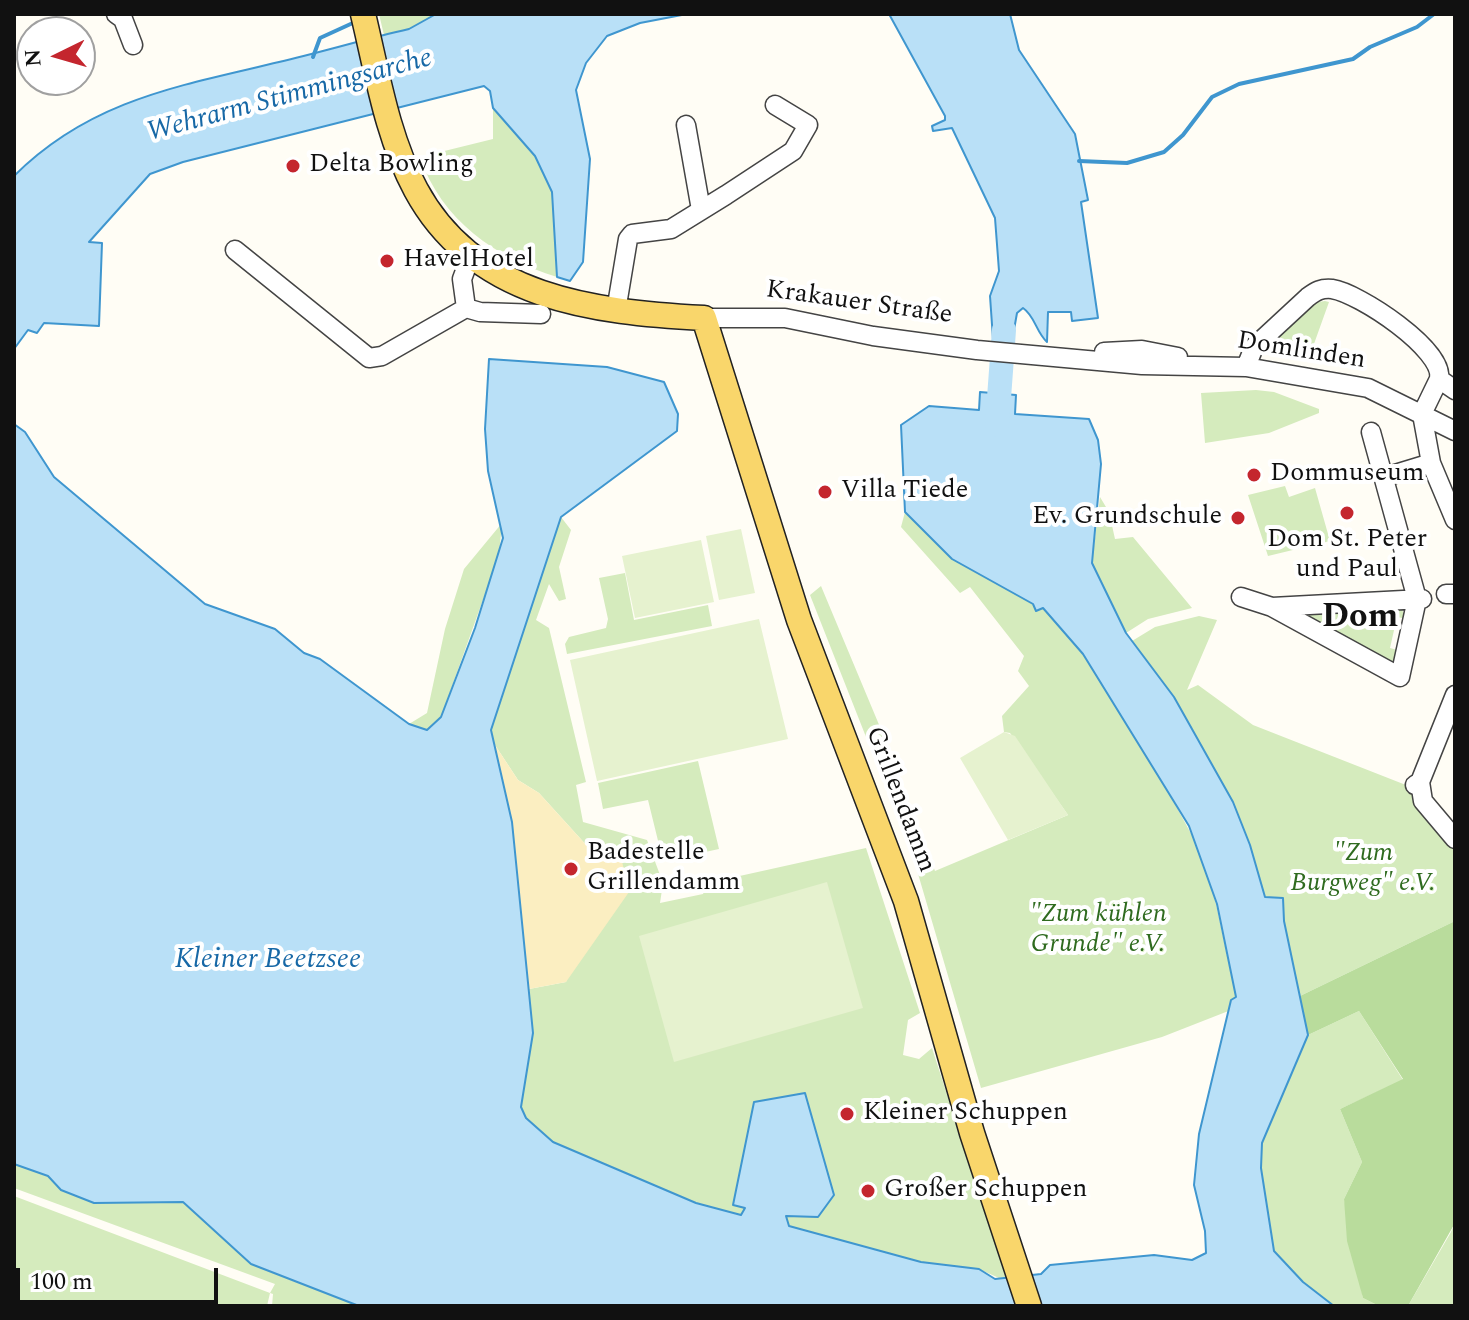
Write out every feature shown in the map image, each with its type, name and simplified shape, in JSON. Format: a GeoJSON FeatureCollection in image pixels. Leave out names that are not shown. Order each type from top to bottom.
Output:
{"type":"FeatureCollection","features":[{"type":"Feature","properties":{"kind":"main road","name":"Krakauer Straße"},"geometry":{"type":"LineString","coordinates":[[363,15],[391,124],[422,200],[447,232],[471,255],[512,282],[553,299],[616,311],[704,318]]}},
{"type":"Feature","properties":{"kind":"main road","name":"Grillendamm"},"geometry":{"type":"LineString","coordinates":[[704,318],[799,620],[906,901],[1010,1253],[1029,1306]]}},
{"type":"Feature","properties":{"kind":"street"},"geometry":{"type":"LineString","coordinates":[[116,14],[123,19],[133,45]]}},
{"type":"Feature","properties":{"kind":"street"},"geometry":{"type":"LineString","coordinates":[[616,311],[628,239],[642,231],[671,229],[793,151],[808,125],[775,105]]}},
{"type":"Feature","properties":{"kind":"street"},"geometry":{"type":"LineString","coordinates":[[686,125],[701,210]]}},
{"type":"Feature","properties":{"kind":"street"},"geometry":{"type":"LineString","coordinates":[[235,250],[369,358],[382,356],[466,308],[480,312],[541,314]]}},
{"type":"Feature","properties":{"kind":"street"},"geometry":{"type":"LineString","coordinates":[[466,308],[462,279],[471,255]]}},
{"type":"Feature","properties":{"kind":"street"},"geometry":{"type":"LineString","coordinates":[[1246,367],[1254,347],[1318,290],[1332,289],[1368,306],[1417,339],[1438,364],[1447,385],[1422,414],[1431,463],[1455,520]]}},
{"type":"Feature","properties":{"kind":"street","name":"Krakauer Straße"},"geometry":{"type":"LineString","coordinates":[[704,318],[785,318],[873,336],[1046,356]]}},
{"type":"Feature","properties":{"kind":"street","name":"Domlinden"},"geometry":{"type":"LineString","coordinates":[[1046,356],[1142,365],[1246,367],[1368,388],[1455,431]]}},
{"type":"Feature","properties":{"kind":"street"},"geometry":{"type":"LineString","coordinates":[[1241,597],[1272,607],[1400,677],[1419,599],[1371,432]]}},
{"type":"Feature","properties":{"kind":"street"},"geometry":{"type":"LineString","coordinates":[[1385,477],[1431,463]]}},
{"type":"Feature","properties":{"kind":"street"},"geometry":{"type":"LineString","coordinates":[[1272,607],[1419,599]]}},
{"type":"Feature","properties":{"kind":"street"},"geometry":{"type":"LineString","coordinates":[[1455,695],[1418,784],[1423,801],[1455,839]]}},
{"type":"Feature","properties":{"kind":"green space"},"geometry":{"type":"Polygon","coordinates":[[[379,14],[436,14],[409,29],[384,35],[379,14]]]}},
{"type":"Feature","properties":{"kind":"green space"},"geometry":{"type":"Polygon","coordinates":[[[493,108],[535,156],[552,192],[557,277],[513,259],[474,234],[442,200],[420,157],[493,139],[493,108]]]}},
{"type":"Feature","properties":{"kind":"green space"},"geometry":{"type":"Polygon","coordinates":[[[1329,302],[1310,355],[1266,351],[1312,303],[1329,302]]]}},
{"type":"Feature","properties":{"kind":"green space"},"geometry":{"type":"Polygon","coordinates":[[[1274,392],[1319,409],[1319,413],[1269,433],[1205,443],[1201,393],[1274,392]]]}},
{"type":"Feature","properties":{"kind":"green space"},"geometry":{"type":"Polygon","coordinates":[[[1285,486],[1289,497],[1315,488],[1330,541],[1268,556],[1248,495],[1285,486]]]}},
{"type":"Feature","properties":{"kind":"green space"},"geometry":{"type":"Polygon","coordinates":[[[1100,497],[1109,512],[1115,539],[1133,537],[1192,608],[1148,619],[1126,633],[1092,563],[1100,497]]]}},
{"type":"Feature","properties":{"kind":"green space","name":"\"Zum kühlen Grunde\" e.V."},"geometry":{"type":"Polygon","coordinates":[[[905,512],[952,559],[1043,608],[1083,654],[1158,773],[1201,852],[1216,904],[1236,998],[1231,1000],[1231,1010],[1162,1037],[981,1088],[906,833],[886,783],[899,778],[935,871],[1068,815],[1010,733],[1004,732],[1002,716],[1029,686],[1018,671],[1024,656],[970,587],[960,593],[901,527],[905,512]]]}},
{"type":"Feature","properties":{"kind":"green space"},"geometry":{"type":"Polygon","coordinates":[[[561,517],[571,530],[559,567],[566,599],[559,601],[549,584],[536,620],[549,628],[586,782],[576,785],[583,822],[647,840],[663,883],[660,903],[703,894],[708,883],[866,848],[920,1013],[908,1020],[903,1055],[919,1059],[932,1048],[1006,1277],[999,1278],[979,1269],[921,1262],[789,1226],[785,1215],[733,1204],[745,1208],[741,1215],[696,1204],[553,1142],[526,1118],[521,1107],[533,1033],[529,989],[566,982],[598,858],[539,793],[518,780],[493,742],[491,730],[561,517]]]}},
{"type":"Feature","properties":{"kind":"green space"},"geometry":{"type":"Polygon","coordinates":[[[502,523],[499,555],[441,717],[427,730],[409,724],[427,713],[445,629],[464,569],[502,523]]]}},
{"type":"Feature","properties":{"kind":"green space"},"geometry":{"type":"Polygon","coordinates":[[[741,529],[755,593],[719,600],[706,536],[741,529]]]}},
{"type":"Feature","properties":{"kind":"green space"},"geometry":{"type":"Polygon","coordinates":[[[701,540],[714,602],[635,618],[622,556],[701,540]]]}},
{"type":"Feature","properties":{"kind":"green space"},"geometry":{"type":"Polygon","coordinates":[[[625,573],[634,620],[708,605],[712,626],[567,654],[565,644],[569,637],[606,628],[608,619],[599,578],[625,573]]]}},
{"type":"Feature","properties":{"kind":"green space"},"geometry":{"type":"Polygon","coordinates":[[[821,586],[887,740],[868,742],[810,595],[821,586]]]}},
{"type":"Feature","properties":{"kind":"green space"},"geometry":{"type":"Polygon","coordinates":[[[1402,610],[1407,619],[1397,617],[1390,648],[1401,651],[1397,668],[1303,613],[1402,610]]]}},
{"type":"Feature","properties":{"kind":"green space","name":"\"Zum Burgweg\" e.V."},"geometry":{"type":"Polygon","coordinates":[[[1199,616],[1217,620],[1187,690],[1198,685],[1253,725],[1411,787],[1455,847],[1455,921],[1300,996],[1284,921],[1283,899],[1265,897],[1250,845],[1132,641],[1155,627],[1199,616]]]}},
{"type":"Feature","properties":{"kind":"green space"},"geometry":{"type":"Polygon","coordinates":[[[759,619],[788,739],[597,781],[570,660],[759,619]]]}},
{"type":"Feature","properties":{"kind":"green space"},"geometry":{"type":"Polygon","coordinates":[[[1004,732],[1015,736],[1068,815],[1008,840],[960,758],[1004,732]]]}},
{"type":"Feature","properties":{"kind":"green space"},"geometry":{"type":"Polygon","coordinates":[[[698,761],[719,849],[663,861],[648,800],[603,809],[598,783],[698,761]]]}},
{"type":"Feature","properties":{"kind":"green space"},"geometry":{"type":"Polygon","coordinates":[[[827,882],[863,1008],[674,1062],[639,936],[827,882]]]}},
{"type":"Feature","properties":{"kind":"green space"},"geometry":{"type":"Polygon","coordinates":[[[1455,921],[1455,1223],[1408,1306],[1379,1306],[1363,1298],[1347,1241],[1344,1199],[1362,1162],[1340,1109],[1403,1079],[1359,1011],[1308,1035],[1300,996],[1455,921]]]}},
{"type":"Feature","properties":{"kind":"green space"},"geometry":{"type":"Polygon","coordinates":[[[1359,1011],[1403,1080],[1340,1109],[1362,1162],[1344,1199],[1363,1298],[1379,1306],[1334,1306],[1303,1282],[1274,1251],[1261,1168],[1262,1144],[1308,1035],[1359,1011]]]}},
{"type":"Feature","properties":{"kind":"green space"},"geometry":{"type":"Polygon","coordinates":[[[14,1164],[48,1176],[61,1190],[94,1203],[183,1202],[251,1264],[359,1306],[272,1306],[273,1294],[270,1293],[275,1284],[14,1188],[14,1164]]]}},
{"type":"Feature","properties":{"kind":"green space"},"geometry":{"type":"Polygon","coordinates":[[[14,1196],[270,1293],[267,1306],[14,1306],[14,1196]]]}},
{"type":"Feature","properties":{"kind":"green space"},"geometry":{"type":"Polygon","coordinates":[[[1455,1223],[1455,1306],[1408,1306],[1451,1232],[1455,1223]]]}},
{"type":"Feature","properties":{"kind":"sand","name":"Badestelle Grillendamm"},"geometry":{"type":"Polygon","coordinates":[[[493,742],[518,780],[539,793],[598,858],[621,857],[629,892],[566,982],[529,989],[512,822],[493,742]]]}},
{"type":"Feature","properties":{"kind":"water","name":"Wehrarm Stimmingsarche"},"geometry":{"type":"Polygon","coordinates":[[[436,14],[687,14],[640,23],[607,36],[586,63],[576,90],[590,159],[583,262],[570,281],[557,277],[552,192],[535,156],[493,108],[490,91],[484,86],[183,162],[150,174],[89,242],[102,243],[99,326],[44,323],[37,333],[28,330],[14,349],[14,176],[43,150],[105,113],[138,100],[206,79],[409,29],[436,14]]]}},
{"type":"Feature","properties":{"kind":"water"},"geometry":{"type":"Polygon","coordinates":[[[889,14],[1010,14],[1019,50],[1075,134],[1088,200],[1081,202],[1098,318],[1072,321],[1071,312],[1048,312],[1047,342],[1023,308],[1017,313],[1012,341],[993,339],[990,296],[999,271],[995,218],[952,128],[933,131],[932,126],[945,120],[945,116],[889,14]]]}},
{"type":"Feature","properties":{"kind":"water","name":"Kleiner Beetzsee"},"geometry":{"type":"Polygon","coordinates":[[[489,359],[607,367],[664,382],[678,414],[677,431],[561,517],[491,730],[512,822],[533,1033],[521,1107],[526,1118],[553,1142],[696,1203],[741,1215],[745,1208],[733,1205],[754,1102],[805,1093],[834,1195],[818,1217],[786,1216],[789,1226],[921,1262],[979,1269],[995,1279],[1041,1274],[1050,1265],[1154,1255],[1192,1260],[1206,1253],[1205,1231],[1194,1185],[1199,1134],[1231,1000],[1236,997],[1217,904],[1189,826],[1083,654],[1043,608],[1036,611],[1033,604],[952,559],[905,512],[901,425],[929,406],[979,410],[980,392],[1016,395],[1015,414],[1089,419],[1098,440],[1101,464],[1092,563],[1126,633],[1174,697],[1233,802],[1265,897],[1283,898],[1284,921],[1308,1035],[1262,1143],[1261,1168],[1274,1251],[1303,1282],[1334,1306],[359,1306],[251,1264],[183,1202],[94,1203],[61,1190],[48,1176],[14,1164],[14,424],[25,432],[54,477],[205,604],[275,629],[304,653],[320,659],[409,724],[427,730],[441,717],[475,628],[503,538],[488,471],[485,429],[489,359]]]}},
{"type":"Feature","properties":{"kind":"waterway"},"geometry":{"type":"LineString","coordinates":[[1079,161],[1127,163],[1164,152],[1183,135],[1212,97],[1239,84],[1353,59],[1370,47],[1417,27],[1434,14]]}},
{"type":"Feature","properties":{"kind":"waterway"},"geometry":{"type":"LineString","coordinates":[[313,57],[320,38],[355,22]]}},
{"type":"Feature","properties":{"kind":"waterway"},"geometry":{"type":"LineString","coordinates":[[997,425],[1004,330]]}},
{"type":"Feature","properties":{"kind":"place","name":"Delta Bowling"},"geometry":{"type":"Point","coordinates":[293,166]}},
{"type":"Feature","properties":{"kind":"place","name":"HavelHotel"},"geometry":{"type":"Point","coordinates":[387,261]}},
{"type":"Feature","properties":{"kind":"place","name":"Dommuseum"},"geometry":{"type":"Point","coordinates":[1254,475]}},
{"type":"Feature","properties":{"kind":"place","name":"Villa Tiede"},"geometry":{"type":"Point","coordinates":[825,492]}},
{"type":"Feature","properties":{"kind":"place","name":"Dom St. Peter und Paul"},"geometry":{"type":"Point","coordinates":[1347,513]}},
{"type":"Feature","properties":{"kind":"place","name":"Ev. Grundschule"},"geometry":{"type":"Point","coordinates":[1238,518]}},
{"type":"Feature","properties":{"kind":"place","name":"Badestelle Grillendamm"},"geometry":{"type":"Point","coordinates":[571,869]}},
{"type":"Feature","properties":{"kind":"place","name":"Kleiner Schuppen"},"geometry":{"type":"Point","coordinates":[847,1114]}},
{"type":"Feature","properties":{"kind":"place","name":"Großer Schuppen"},"geometry":{"type":"Point","coordinates":[868,1191]}},
{"type":"Feature","properties":{"kind":"district","name":"Dom"},"geometry":{"type":"Point","coordinates":[1360,619]}}]}
